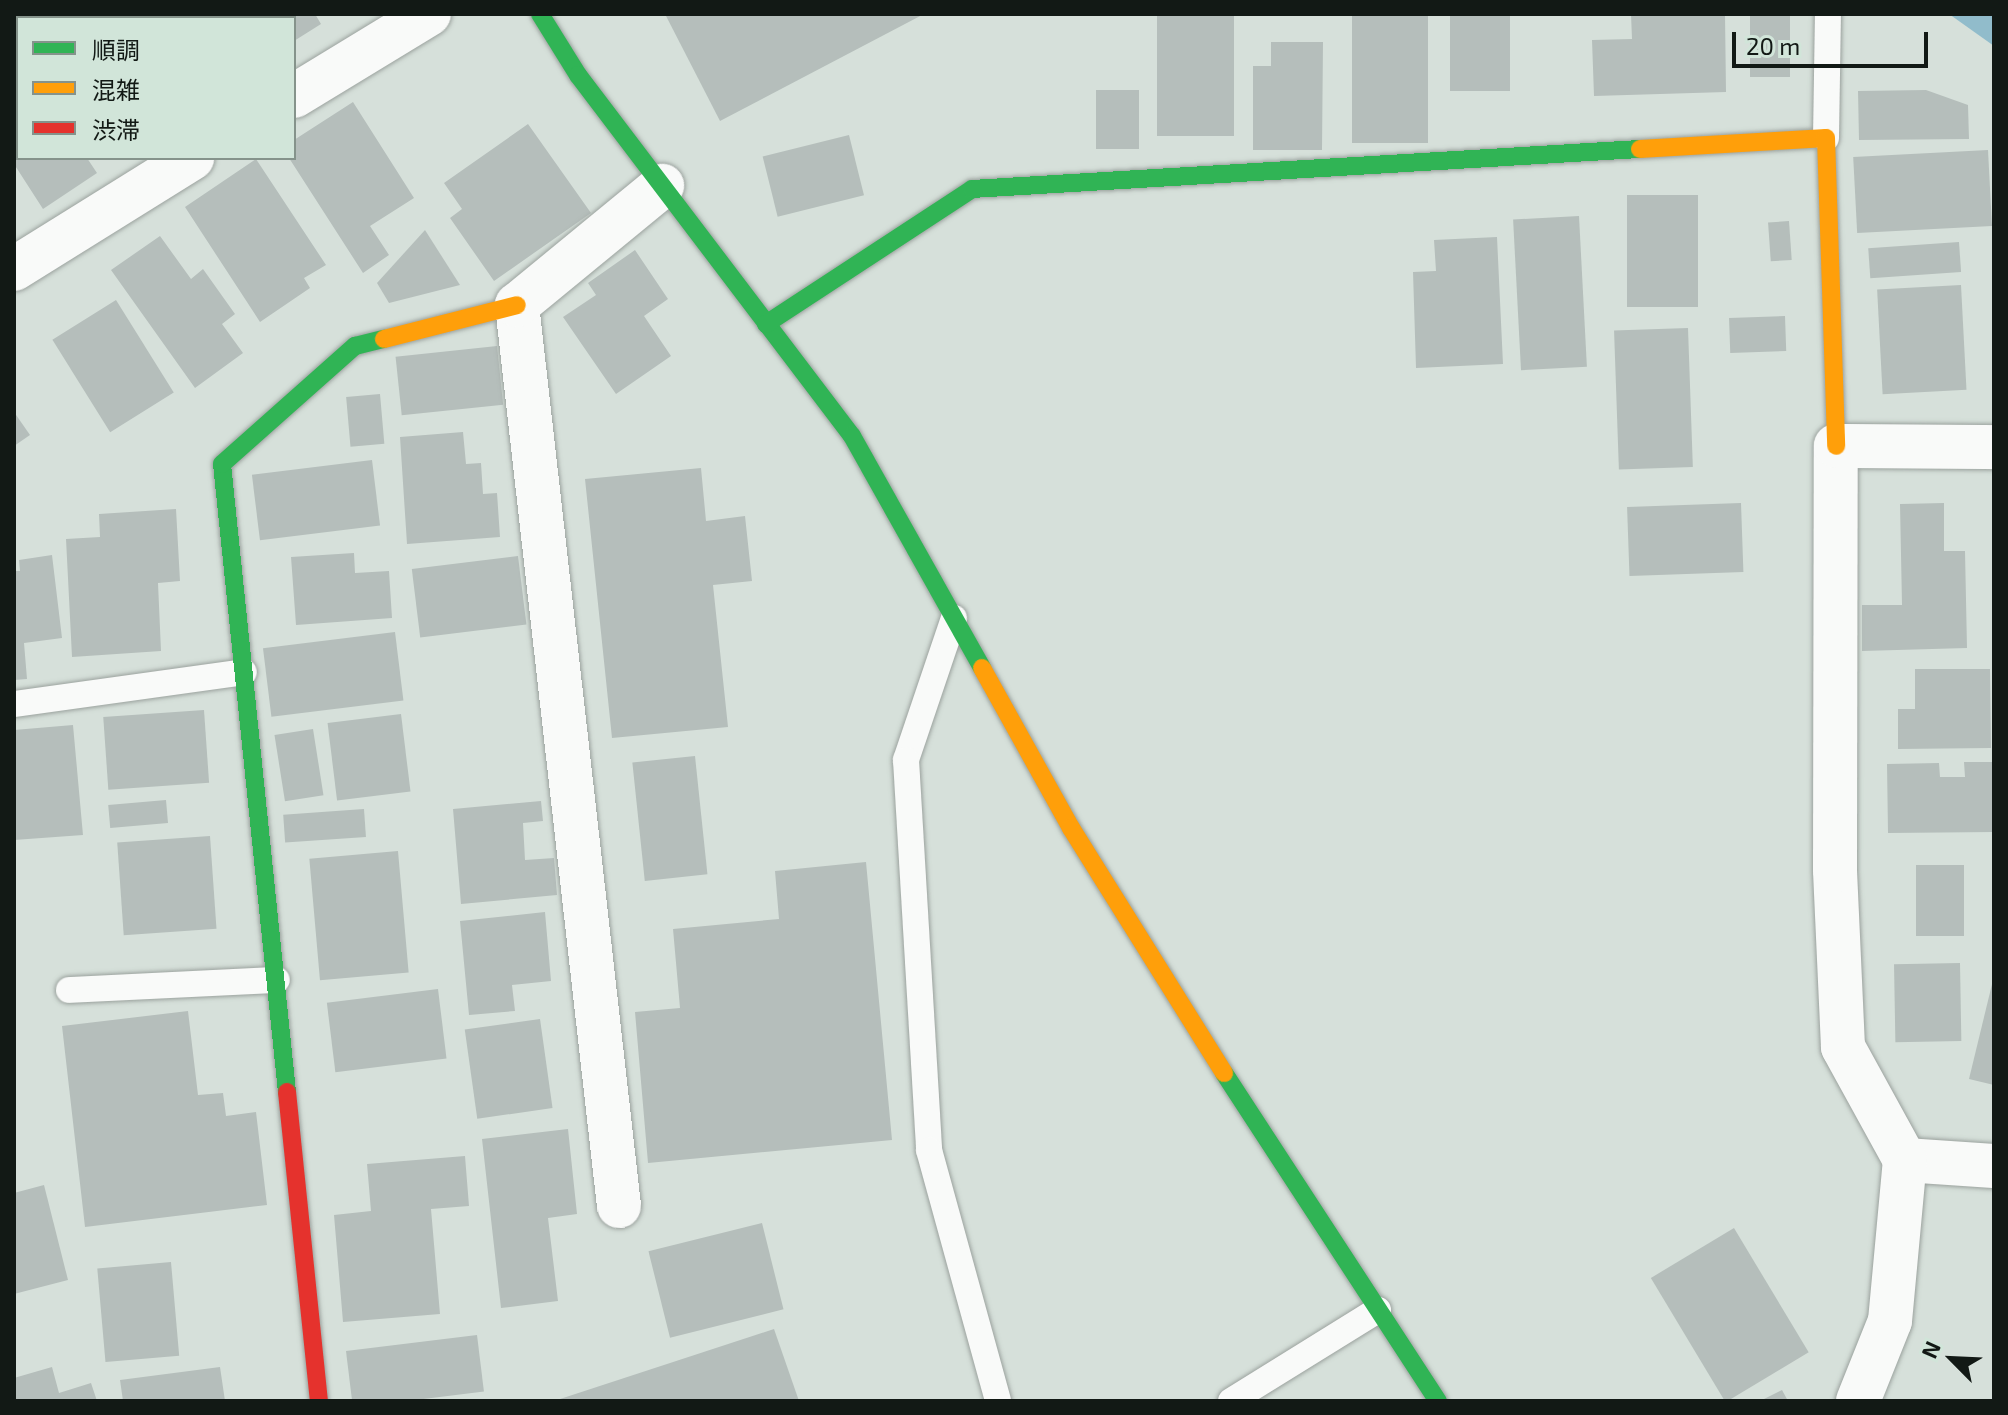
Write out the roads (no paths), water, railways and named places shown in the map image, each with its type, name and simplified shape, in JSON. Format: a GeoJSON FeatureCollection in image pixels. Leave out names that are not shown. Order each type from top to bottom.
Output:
{"type":"FeatureCollection","features":[{"type":"Feature","properties":{"kind":"street"},"geometry":{"type":"LineString","coordinates":[[296,95],[429,14]]}},
{"type":"Feature","properties":{"kind":"street"},"geometry":{"type":"LineString","coordinates":[[540,14],[578,75],[852,436],[1071,828],[1438,1401]]}},
{"type":"Feature","properties":{"kind":"street"},"geometry":{"type":"LineString","coordinates":[[766,324],[972,189],[1826,138],[1836,446],[1835,870],[1843,1047],[1905,1160],[1890,1321],[1858,1401]]}},
{"type":"Feature","properties":{"kind":"street"},"geometry":{"type":"LineString","coordinates":[[14,269],[189,160]]}},
{"type":"Feature","properties":{"kind":"street"},"geometry":{"type":"LineString","coordinates":[[319,1401],[222,464],[355,346],[517,305],[662,186]]}},
{"type":"Feature","properties":{"kind":"street"},"geometry":{"type":"LineString","coordinates":[[517,305],[619,1206]]}},
{"type":"Feature","properties":{"kind":"street"},"geometry":{"type":"LineString","coordinates":[[1836,446],[1994,447]]}},
{"type":"Feature","properties":{"kind":"street"},"geometry":{"type":"LineString","coordinates":[[1905,1160],[1994,1166]]}},
{"type":"Feature","properties":{"kind":"lane"},"geometry":{"type":"LineString","coordinates":[[1826,138],[1828,14]]}},
{"type":"Feature","properties":{"kind":"lane"},"geometry":{"type":"LineString","coordinates":[[954,618],[906,760],[929,1150],[998,1401]]}},
{"type":"Feature","properties":{"kind":"lane"},"geometry":{"type":"LineString","coordinates":[[14,704],[244,672]]}},
{"type":"Feature","properties":{"kind":"lane"},"geometry":{"type":"LineString","coordinates":[[69,990],[277,980]]}},
{"type":"Feature","properties":{"kind":"lane"},"geometry":{"type":"LineString","coordinates":[[1231,1401],[1378,1310]]}},
{"type":"Feature","properties":{"kind":"water"},"geometry":{"type":"Polygon","coordinates":[[[1949,14],[1994,14],[1994,46],[1949,14]]]}}]}
